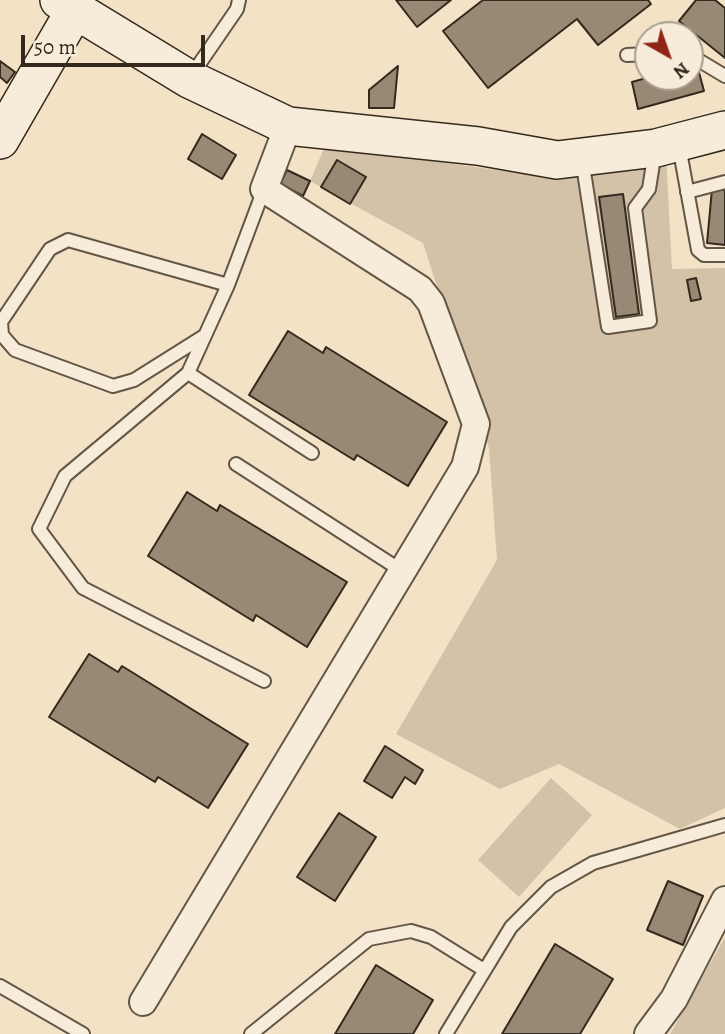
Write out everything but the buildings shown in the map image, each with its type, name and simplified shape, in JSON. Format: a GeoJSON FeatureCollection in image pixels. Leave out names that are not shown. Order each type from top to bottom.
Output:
{"type":"FeatureCollection","features":[{"type":"Feature","properties":{"kind":"street"},"geometry":{"type":"LineString","coordinates":[[0,140],[67,5],[189,79],[288,126],[478,146],[557,160],[582,159],[667,145],[725,130]]}},
{"type":"Feature","properties":{"kind":"street"},"geometry":{"type":"LineString","coordinates":[[478,146],[582,138],[658,127],[725,106]]}},
{"type":"Feature","properties":{"kind":"street"},"geometry":{"type":"LineString","coordinates":[[143,1002],[465,467],[476,424],[431,303],[420,289],[264,189],[288,126]]}},
{"type":"Feature","properties":{"kind":"street"},"geometry":{"type":"LineString","coordinates":[[648,1034],[674,999],[725,900]]}},
{"type":"Feature","properties":{"kind":"lane"},"geometry":{"type":"LineString","coordinates":[[189,79],[237,9],[239,0]]}},
{"type":"Feature","properties":{"kind":"lane"},"geometry":{"type":"LineString","coordinates":[[627,55],[634,55]]}},
{"type":"Feature","properties":{"kind":"lane"},"geometry":{"type":"LineString","coordinates":[[704,63],[725,76]]}},
{"type":"Feature","properties":{"kind":"lane"},"geometry":{"type":"LineString","coordinates":[[582,159],[608,327],[650,321],[635,208],[649,188],[667,145]]}},
{"type":"Feature","properties":{"kind":"lane"},"geometry":{"type":"LineString","coordinates":[[667,145],[687,192],[698,250],[704,255],[725,255]]}},
{"type":"Feature","properties":{"kind":"lane"},"geometry":{"type":"LineString","coordinates":[[687,192],[725,182]]}},
{"type":"Feature","properties":{"kind":"lane"},"geometry":{"type":"LineString","coordinates":[[264,189],[228,285],[187,373],[65,476],[39,529],[83,588],[264,681]]}},
{"type":"Feature","properties":{"kind":"lane"},"geometry":{"type":"LineString","coordinates":[[205,336],[134,380],[113,386],[15,350],[2,335],[1,322],[50,249],[68,240],[228,285]]}},
{"type":"Feature","properties":{"kind":"lane"},"geometry":{"type":"LineString","coordinates":[[187,373],[312,453]]}},
{"type":"Feature","properties":{"kind":"lane"},"geometry":{"type":"LineString","coordinates":[[236,464],[402,571]]}},
{"type":"Feature","properties":{"kind":"lane"},"geometry":{"type":"LineString","coordinates":[[446,1034],[510,928],[551,887],[593,863],[725,825]]}},
{"type":"Feature","properties":{"kind":"lane"},"geometry":{"type":"LineString","coordinates":[[251,1034],[369,939],[411,931],[431,937],[484,970]]}},
{"type":"Feature","properties":{"kind":"lane"},"geometry":{"type":"LineString","coordinates":[[0,986],[83,1034]]}},
{"type":"Feature","properties":{"kind":"shaded area"},"geometry":{"type":"Polygon","coordinates":[[[325,146],[540,176],[634,167],[666,154],[672,269],[725,268],[725,808],[680,829],[559,764],[500,789],[396,734],[497,560],[489,448],[423,243],[310,181],[325,146]]]}},
{"type":"Feature","properties":{"kind":"shaded area"},"geometry":{"type":"Polygon","coordinates":[[[551,778],[592,815],[519,897],[478,860],[551,778]]]}},
{"type":"Feature","properties":{"kind":"shaded area"},"geometry":{"type":"Polygon","coordinates":[[[725,937],[725,1034],[670,1034],[725,937]]]}}]}
